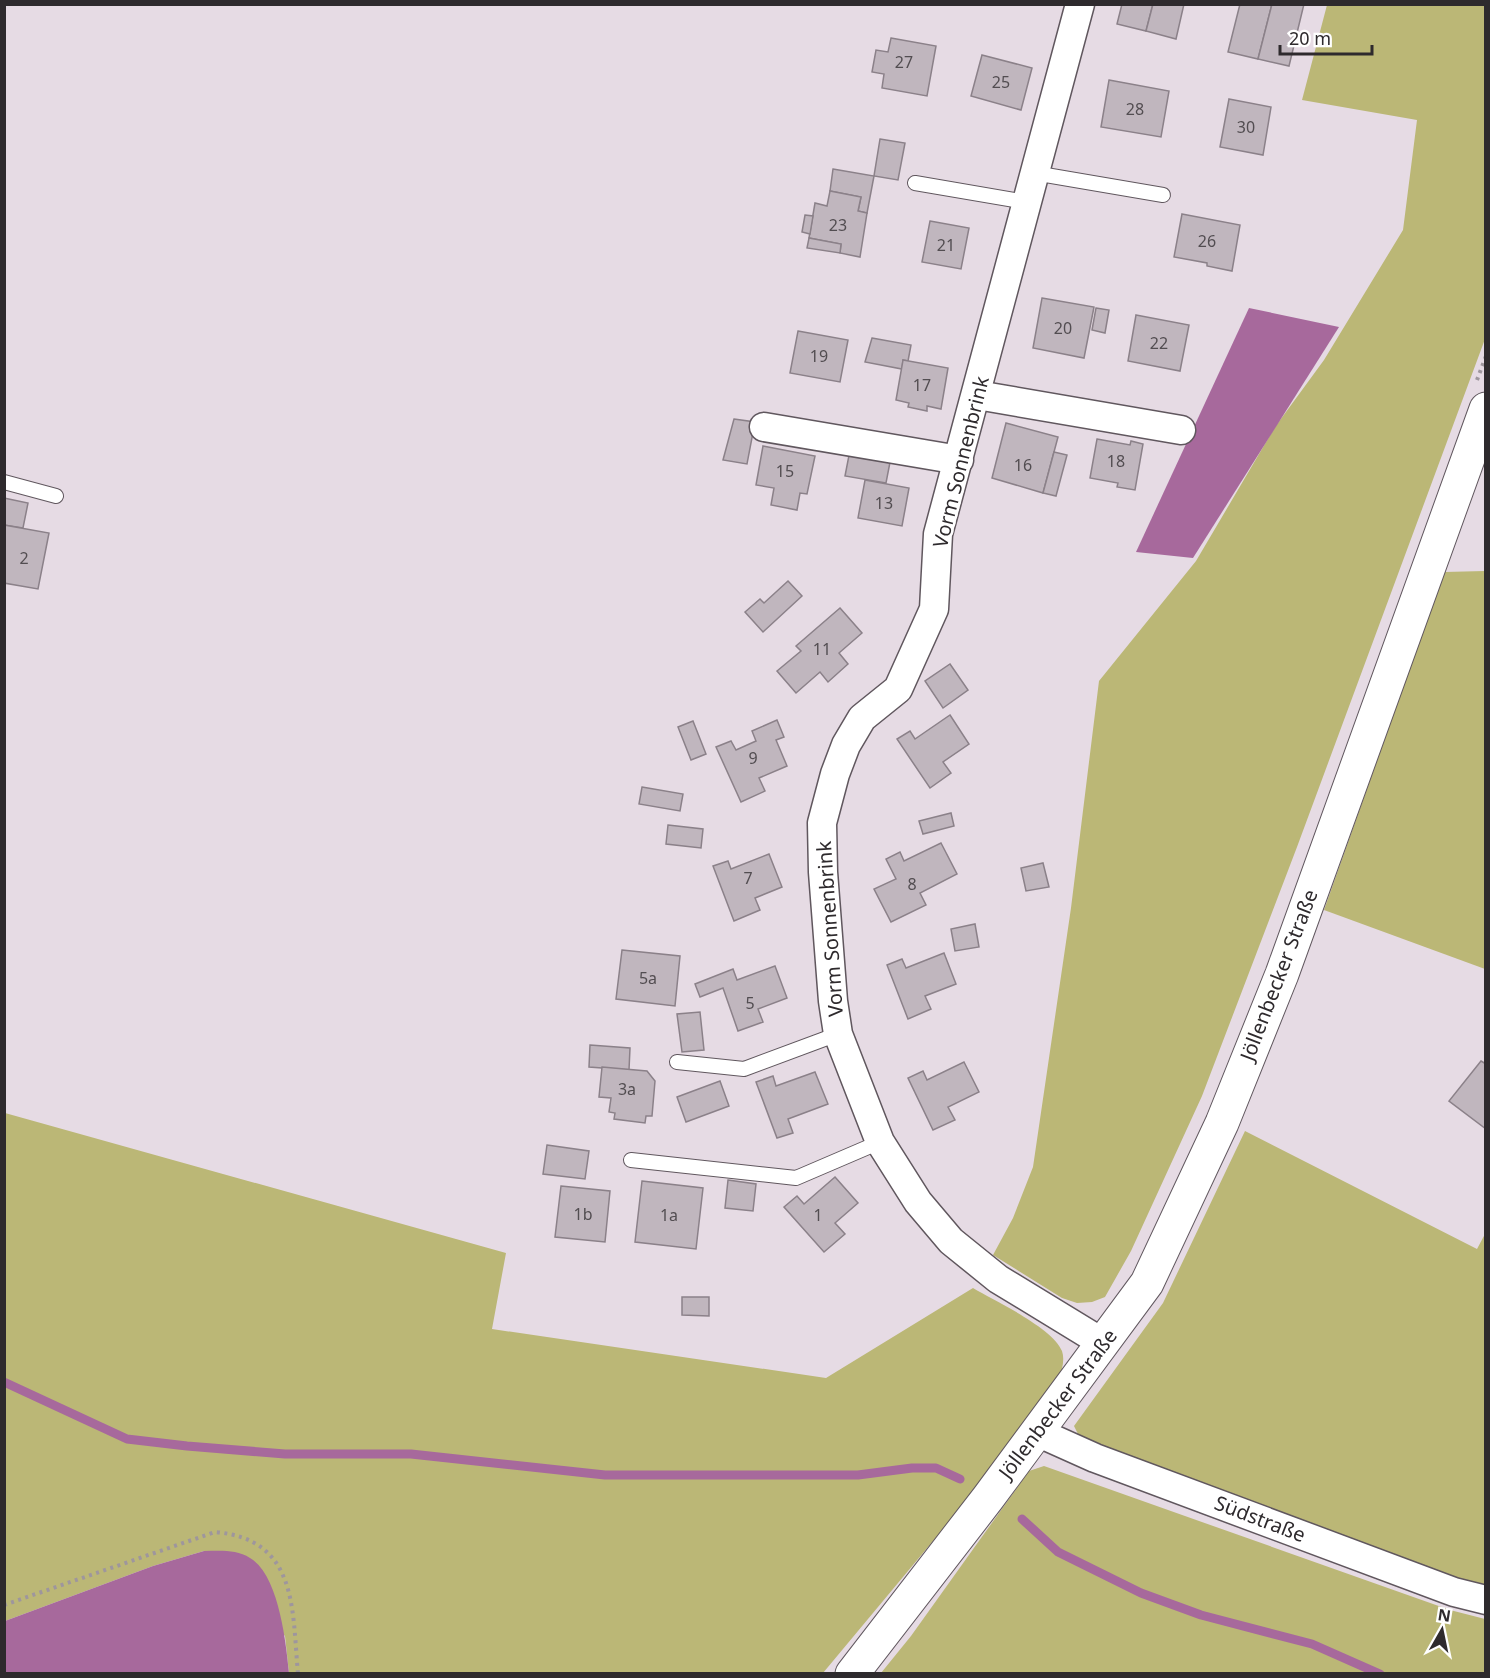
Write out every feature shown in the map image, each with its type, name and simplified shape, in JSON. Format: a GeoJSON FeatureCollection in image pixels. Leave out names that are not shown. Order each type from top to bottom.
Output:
{"type":"FeatureCollection","features":[{"type":"Feature","properties":{"kind":"main road","name":"Jöllenbecker Straße"},"geometry":{"type":"LineString","coordinates":[[852,1674],[988,1498],[1148,1283],[1222,1123],[1285,964],[1485,409]]}},
{"type":"Feature","properties":{"kind":"street","name":"Vorm Sonnenbrink"},"geometry":{"type":"LineString","coordinates":[[1080,4],[938,534],[934,609],[898,688],[862,718],[846,745],[835,774],[822,823],[823,872],[833,1001],[838,1034],[880,1142],[918,1202],[951,1241],[998,1279],[1103,1343]]}},
{"type":"Feature","properties":{"kind":"street"},"geometry":{"type":"LineString","coordinates":[[977,395],[1181,429]]}},
{"type":"Feature","properties":{"kind":"street"},"geometry":{"type":"LineString","coordinates":[[764,427],[958,460]]}},
{"type":"Feature","properties":{"kind":"street","name":"Südstraße"},"geometry":{"type":"LineString","coordinates":[[1037,1432],[1095,1458],[1454,1592],[1485,1600]]}},
{"type":"Feature","properties":{"kind":"lane"},"geometry":{"type":"LineString","coordinates":[[1035,173],[1164,195]]}},
{"type":"Feature","properties":{"kind":"lane"},"geometry":{"type":"LineString","coordinates":[[915,183],[1026,202]]}},
{"type":"Feature","properties":{"kind":"lane"},"geometry":{"type":"LineString","coordinates":[[4,482],[56,496]]}},
{"type":"Feature","properties":{"kind":"lane"},"geometry":{"type":"LineString","coordinates":[[677,1062],[744,1069],[838,1034]]}},
{"type":"Feature","properties":{"kind":"lane"},"geometry":{"type":"LineString","coordinates":[[631,1160],[796,1178],[880,1142]]}},
{"type":"Feature","properties":{"kind":"path"},"geometry":{"type":"LineString","coordinates":[[4,1605],[215,1532],[234,1534],[260,1545],[276,1560],[286,1585],[292,1610],[298,1674]]}},
{"type":"Feature","properties":{"kind":"shaded area"},"geometry":{"type":"Polygon","coordinates":[[[1327,5],[1485,5],[1485,339],[1202,1096],[1131,1251],[1105,1297],[1092,1302],[1077,1303],[1062,1298],[993,1255],[1013,1218],[1033,1167],[1071,908],[1099,681],[1196,561],[1275,427],[1324,360],[1403,230],[1417,120],[1302,100],[1327,5]]]}},
{"type":"Feature","properties":{"kind":"shaded area"},"geometry":{"type":"Polygon","coordinates":[[[1249,308],[1339,327],[1193,558],[1136,552],[1249,308]]]}},
{"type":"Feature","properties":{"kind":"shaded area"},"geometry":{"type":"Polygon","coordinates":[[[1485,571],[1485,969],[1324,910],[1444,572],[1485,571]]]}},
{"type":"Feature","properties":{"kind":"shaded area"},"geometry":{"type":"Polygon","coordinates":[[[5,1113],[506,1253],[492,1329],[826,1378],[973,1288],[1036,1324],[1047,1333],[1062,1351],[1062,1369],[1059,1379],[973,1493],[823,1673],[289,1673],[285,1636],[204,1551],[153,1566],[5,1621],[5,1113]]]}},
{"type":"Feature","properties":{"kind":"shaded area"},"geometry":{"type":"Polygon","coordinates":[[[1245,1131],[1477,1249],[1485,1234],[1485,1593],[1082,1442],[1074,1426],[1163,1303],[1245,1131]]]}},
{"type":"Feature","properties":{"kind":"shaded area"},"geometry":{"type":"Polygon","coordinates":[[[1044,1466],[1450,1610],[1485,1619],[1485,1673],[881,1673],[911,1636],[1029,1471],[1044,1466]]]}},
{"type":"Feature","properties":{"kind":"shaded area"},"geometry":{"type":"Polygon","coordinates":[[[204,1551],[239,1553],[250,1558],[260,1567],[268,1579],[279,1611],[289,1673],[5,1673],[5,1621],[153,1566],[204,1551]]]}},
{"type":"Feature","properties":{"kind":"building"},"geometry":{"type":"Polygon","coordinates":[[[1122,4],[1153,4],[1146,31],[1117,24],[1122,4]]]}},
{"type":"Feature","properties":{"kind":"building"},"geometry":{"type":"Polygon","coordinates":[[[1153,4],[1184,4],[1176,39],[1146,31],[1153,4]]]}},
{"type":"Feature","properties":{"kind":"building"},"geometry":{"type":"Polygon","coordinates":[[[1240,4],[1272,4],[1258,59],[1228,52],[1240,4]]]}},
{"type":"Feature","properties":{"kind":"building"},"geometry":{"type":"Polygon","coordinates":[[[1272,4],[1304,4],[1289,66],[1258,59],[1272,4]]]}},
{"type":"Feature","properties":{"kind":"building"},"geometry":{"type":"Polygon","coordinates":[[[891,38],[936,46],[927,96],[882,88],[884,74],[872,72],[876,50],[888,52],[891,38]]]}},
{"type":"Feature","properties":{"kind":"building"},"geometry":{"type":"Polygon","coordinates":[[[982,55],[1032,68],[1021,110],[971,96],[982,55]]]}},
{"type":"Feature","properties":{"kind":"building"},"geometry":{"type":"Polygon","coordinates":[[[1109,80],[1169,91],[1161,137],[1101,127],[1109,80]]]}},
{"type":"Feature","properties":{"kind":"building"},"geometry":{"type":"Polygon","coordinates":[[[1229,99],[1271,107],[1263,155],[1220,147],[1229,99]]]}},
{"type":"Feature","properties":{"kind":"building"},"geometry":{"type":"Polygon","coordinates":[[[880,139],[905,143],[898,180],[874,176],[880,139]]]}},
{"type":"Feature","properties":{"kind":"building"},"geometry":{"type":"Polygon","coordinates":[[[833,169],[874,176],[867,213],[858,211],[861,197],[830,191],[833,169]]]}},
{"type":"Feature","properties":{"kind":"building"},"geometry":{"type":"Polygon","coordinates":[[[830,191],[861,197],[858,211],[867,213],[860,257],[840,253],[841,244],[809,238],[815,203],[827,206],[830,191]]]}},
{"type":"Feature","properties":{"kind":"building"},"geometry":{"type":"Polygon","coordinates":[[[1182,214],[1240,225],[1232,271],[1207,266],[1207,263],[1174,257],[1182,214]]]}},
{"type":"Feature","properties":{"kind":"building"},"geometry":{"type":"Polygon","coordinates":[[[805,215],[813,216],[810,234],[802,232],[805,215]]]}},
{"type":"Feature","properties":{"kind":"building"},"geometry":{"type":"Polygon","coordinates":[[[930,221],[969,228],[961,269],[922,262],[930,221]]]}},
{"type":"Feature","properties":{"kind":"building"},"geometry":{"type":"Polygon","coordinates":[[[809,238],[841,244],[840,253],[807,248],[809,238]]]}},
{"type":"Feature","properties":{"kind":"building"},"geometry":{"type":"Polygon","coordinates":[[[1042,298],[1094,307],[1084,358],[1033,348],[1042,298]]]}},
{"type":"Feature","properties":{"kind":"building"},"geometry":{"type":"Polygon","coordinates":[[[1096,308],[1109,310],[1105,333],[1092,330],[1096,308]]]}},
{"type":"Feature","properties":{"kind":"building"},"geometry":{"type":"Polygon","coordinates":[[[1136,315],[1189,325],[1180,371],[1128,361],[1136,315]]]}},
{"type":"Feature","properties":{"kind":"building"},"geometry":{"type":"Polygon","coordinates":[[[798,331],[848,340],[840,382],[790,373],[798,331]]]}},
{"type":"Feature","properties":{"kind":"building"},"geometry":{"type":"Polygon","coordinates":[[[872,338],[911,345],[908,361],[903,360],[902,369],[865,362],[872,338]]]}},
{"type":"Feature","properties":{"kind":"building"},"geometry":{"type":"Polygon","coordinates":[[[903,360],[948,368],[941,409],[927,406],[927,411],[908,407],[909,403],[896,400],[903,360]]]}},
{"type":"Feature","properties":{"kind":"building"},"geometry":{"type":"Polygon","coordinates":[[[734,419],[755,422],[747,464],[723,460],[734,419]]]}},
{"type":"Feature","properties":{"kind":"building"},"geometry":{"type":"Polygon","coordinates":[[[1006,423],[1058,437],[1043,493],[992,478],[1006,423]]]}},
{"type":"Feature","properties":{"kind":"building"},"geometry":{"type":"Polygon","coordinates":[[[1097,439],[1130,445],[1131,441],[1143,444],[1135,490],[1117,487],[1118,483],[1090,478],[1097,439]]]}},
{"type":"Feature","properties":{"kind":"building"},"geometry":{"type":"Polygon","coordinates":[[[763,446],[815,456],[807,494],[800,493],[797,510],[771,505],[774,488],[756,485],[763,446]]]}},
{"type":"Feature","properties":{"kind":"building"},"geometry":{"type":"Polygon","coordinates":[[[850,450],[891,457],[886,483],[845,476],[850,450]]]}},
{"type":"Feature","properties":{"kind":"building"},"geometry":{"type":"Polygon","coordinates":[[[1054,452],[1067,455],[1056,496],[1043,493],[1054,452]]]}},
{"type":"Feature","properties":{"kind":"building"},"geometry":{"type":"Polygon","coordinates":[[[865,480],[909,488],[902,526],[858,518],[865,480]]]}},
{"type":"Feature","properties":{"kind":"building"},"geometry":{"type":"Polygon","coordinates":[[[4,498],[28,503],[23,528],[4,525],[4,498]]]}},
{"type":"Feature","properties":{"kind":"building"},"geometry":{"type":"Polygon","coordinates":[[[4,525],[49,533],[38,589],[4,583],[4,525]]]}},
{"type":"Feature","properties":{"kind":"building"},"geometry":{"type":"Polygon","coordinates":[[[788,581],[802,596],[763,632],[745,612],[760,599],[764,603],[788,581]]]}},
{"type":"Feature","properties":{"kind":"building"},"geometry":{"type":"Polygon","coordinates":[[[840,608],[862,633],[839,653],[848,664],[828,682],[820,672],[796,693],[777,671],[801,651],[796,646],[840,608]]]}},
{"type":"Feature","properties":{"kind":"building"},"geometry":{"type":"Polygon","coordinates":[[[950,664],[968,690],[943,708],[925,681],[950,664]]]}},
{"type":"Feature","properties":{"kind":"building"},"geometry":{"type":"Polygon","coordinates":[[[950,715],[969,744],[943,762],[951,773],[930,788],[897,739],[910,731],[915,739],[950,715]]]}},
{"type":"Feature","properties":{"kind":"building"},"geometry":{"type":"Polygon","coordinates":[[[777,720],[784,737],[776,740],[787,766],[759,778],[765,791],[741,802],[716,747],[731,741],[736,750],[756,741],[752,731],[777,720]]]}},
{"type":"Feature","properties":{"kind":"building"},"geometry":{"type":"Polygon","coordinates":[[[693,721],[706,754],[691,760],[678,727],[693,721]]]}},
{"type":"Feature","properties":{"kind":"building"},"geometry":{"type":"Polygon","coordinates":[[[642,787],[683,794],[680,811],[639,804],[642,787]]]}},
{"type":"Feature","properties":{"kind":"building"},"geometry":{"type":"Polygon","coordinates":[[[951,813],[954,826],[923,834],[919,821],[951,813]]]}},
{"type":"Feature","properties":{"kind":"building"},"geometry":{"type":"Polygon","coordinates":[[[668,825],[703,829],[701,848],[666,844],[668,825]]]}},
{"type":"Feature","properties":{"kind":"building"},"geometry":{"type":"Polygon","coordinates":[[[941,843],[957,874],[920,893],[926,905],[891,922],[874,889],[896,879],[886,859],[900,852],[904,861],[941,843]]]}},
{"type":"Feature","properties":{"kind":"building"},"geometry":{"type":"Polygon","coordinates":[[[769,854],[782,887],[755,898],[760,910],[734,921],[713,866],[728,861],[731,869],[769,854]]]}},
{"type":"Feature","properties":{"kind":"building"},"geometry":{"type":"Polygon","coordinates":[[[1043,863],[1049,887],[1026,891],[1021,868],[1043,863]]]}},
{"type":"Feature","properties":{"kind":"building"},"geometry":{"type":"Polygon","coordinates":[[[975,924],[979,947],[955,951],[951,929],[975,924]]]}},
{"type":"Feature","properties":{"kind":"building"},"geometry":{"type":"Polygon","coordinates":[[[622,950],[680,956],[675,1006],[616,999],[622,950]]]}},
{"type":"Feature","properties":{"kind":"building"},"geometry":{"type":"Polygon","coordinates":[[[944,953],[956,984],[925,996],[931,1009],[908,1019],[887,965],[902,959],[906,968],[944,953]]]}},
{"type":"Feature","properties":{"kind":"building"},"geometry":{"type":"Polygon","coordinates":[[[775,966],[787,998],[758,1009],[763,1022],[738,1031],[723,988],[700,997],[695,984],[733,969],[737,980],[775,966]]]}},
{"type":"Feature","properties":{"kind":"building"},"geometry":{"type":"Polygon","coordinates":[[[700,1012],[704,1050],[682,1052],[677,1014],[700,1012]]]}},
{"type":"Feature","properties":{"kind":"building"},"geometry":{"type":"Polygon","coordinates":[[[590,1045],[630,1048],[629,1070],[589,1067],[590,1045]]]}},
{"type":"Feature","properties":{"kind":"building"},"geometry":{"type":"Polygon","coordinates":[[[1481,1061],[1486,1064],[1486,1129],[1449,1101],[1481,1061]]]}},
{"type":"Feature","properties":{"kind":"building"},"geometry":{"type":"Polygon","coordinates":[[[964,1062],[979,1092],[948,1107],[955,1120],[933,1130],[908,1078],[923,1071],[927,1080],[964,1062]]]}},
{"type":"Feature","properties":{"kind":"building"},"geometry":{"type":"Polygon","coordinates":[[[602,1067],[647,1071],[655,1081],[652,1116],[646,1116],[645,1123],[614,1119],[615,1113],[609,1112],[611,1098],[599,1097],[602,1067]]]}},
{"type":"Feature","properties":{"kind":"building"},"geometry":{"type":"Polygon","coordinates":[[[815,1072],[828,1104],[788,1119],[793,1133],[777,1138],[756,1082],[773,1076],[776,1086],[815,1072]]]}},
{"type":"Feature","properties":{"kind":"building"},"geometry":{"type":"Polygon","coordinates":[[[720,1081],[729,1106],[686,1122],[677,1097],[720,1081]]]}},
{"type":"Feature","properties":{"kind":"building"},"geometry":{"type":"Polygon","coordinates":[[[547,1145],[589,1151],[585,1179],[543,1174],[547,1145]]]}},
{"type":"Feature","properties":{"kind":"building"},"geometry":{"type":"Polygon","coordinates":[[[835,1177],[858,1203],[835,1223],[845,1234],[824,1252],[784,1207],[797,1196],[804,1204],[835,1177]]]}},
{"type":"Feature","properties":{"kind":"building"},"geometry":{"type":"Polygon","coordinates":[[[728,1180],[756,1184],[753,1211],[725,1208],[728,1180]]]}},
{"type":"Feature","properties":{"kind":"building"},"geometry":{"type":"Polygon","coordinates":[[[642,1181],[703,1188],[696,1249],[635,1242],[642,1181]]]}},
{"type":"Feature","properties":{"kind":"building"},"geometry":{"type":"Polygon","coordinates":[[[561,1186],[610,1191],[605,1242],[555,1237],[561,1186]]]}},
{"type":"Feature","properties":{"kind":"building"},"geometry":{"type":"Polygon","coordinates":[[[682,1297],[709,1297],[709,1316],[682,1315],[682,1297]]]}},
{"type":"Feature","properties":{"kind":"waterway"},"geometry":{"type":"LineString","coordinates":[[4,1382],[127,1439],[187,1446],[285,1454],[411,1454],[605,1475],[858,1475],[912,1468],[936,1468],[960,1479]]}},
{"type":"Feature","properties":{"kind":"waterway"},"geometry":{"type":"LineString","coordinates":[[1022,1519],[1058,1552],[1141,1593],[1201,1615],[1312,1644],[1380,1674]]}}]}
